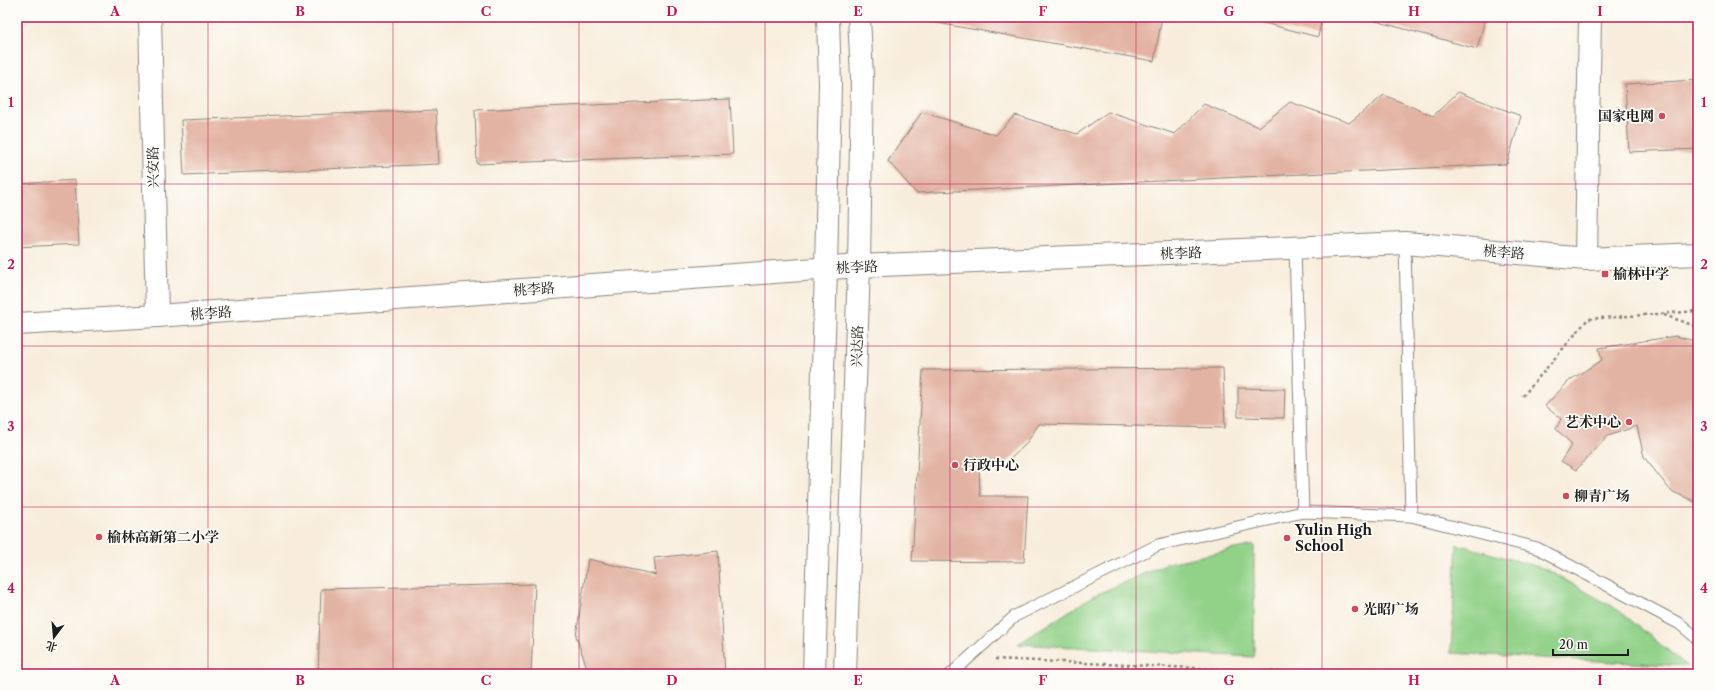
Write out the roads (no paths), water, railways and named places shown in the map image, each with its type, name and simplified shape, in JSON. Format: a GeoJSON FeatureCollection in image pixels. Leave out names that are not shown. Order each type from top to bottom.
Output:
{"type":"FeatureCollection","features":[{"type":"Feature","properties":{"kind":"main road","name":"兴安路"},"geometry":{"type":"LineString","coordinates":[[150,17],[157,316]]}},
{"type":"Feature","properties":{"kind":"main road"},"geometry":{"type":"LineString","coordinates":[[814,674],[830,84],[828,17]]}},
{"type":"Feature","properties":{"kind":"main road","name":"兴达路"},"geometry":{"type":"LineString","coordinates":[[845,674],[860,266],[862,77],[859,17]]}},
{"type":"Feature","properties":{"kind":"main road"},"geometry":{"type":"LineString","coordinates":[[1586,259],[1590,17]]}},
{"type":"Feature","properties":{"kind":"main road","name":"桃李路"},"geometry":{"type":"LineString","coordinates":[[17,324],[157,316],[860,266],[1405,243],[1586,259],[1698,254]]}},
{"type":"Feature","properties":{"kind":"lane"},"geometry":{"type":"LineString","coordinates":[[1405,243],[1410,516]]}},
{"type":"Feature","properties":{"kind":"lane"},"geometry":{"type":"LineString","coordinates":[[1295,248],[1303,512]]}},
{"type":"Feature","properties":{"kind":"lane"},"geometry":{"type":"LineString","coordinates":[[951,674],[1015,616],[1158,545],[1303,512],[1410,516],[1537,548],[1680,624],[1698,639]]}},
{"type":"Feature","properties":{"kind":"place","name":"国家电网"},"geometry":{"type":"Point","coordinates":[1662,116]}},
{"type":"Feature","properties":{"kind":"place","name":"榆林中学"},"geometry":{"type":"Point","coordinates":[1605,274]}},
{"type":"Feature","properties":{"kind":"place","name":"艺术中心"},"geometry":{"type":"Point","coordinates":[1629,422]}},
{"type":"Feature","properties":{"kind":"place","name":"行政中心"},"geometry":{"type":"Point","coordinates":[955,465]}},
{"type":"Feature","properties":{"kind":"place","name":"柳青广场"},"geometry":{"type":"Point","coordinates":[1566,496]}},
{"type":"Feature","properties":{"kind":"place","name":"榆林高新第二小学"},"geometry":{"type":"Point","coordinates":[99,537]}},
{"type":"Feature","properties":{"kind":"place","name":"Yulin High School"},"geometry":{"type":"Point","coordinates":[1287,538]}},
{"type":"Feature","properties":{"kind":"place","name":"光昭广场"},"geometry":{"type":"Point","coordinates":[1355,609]}}]}
